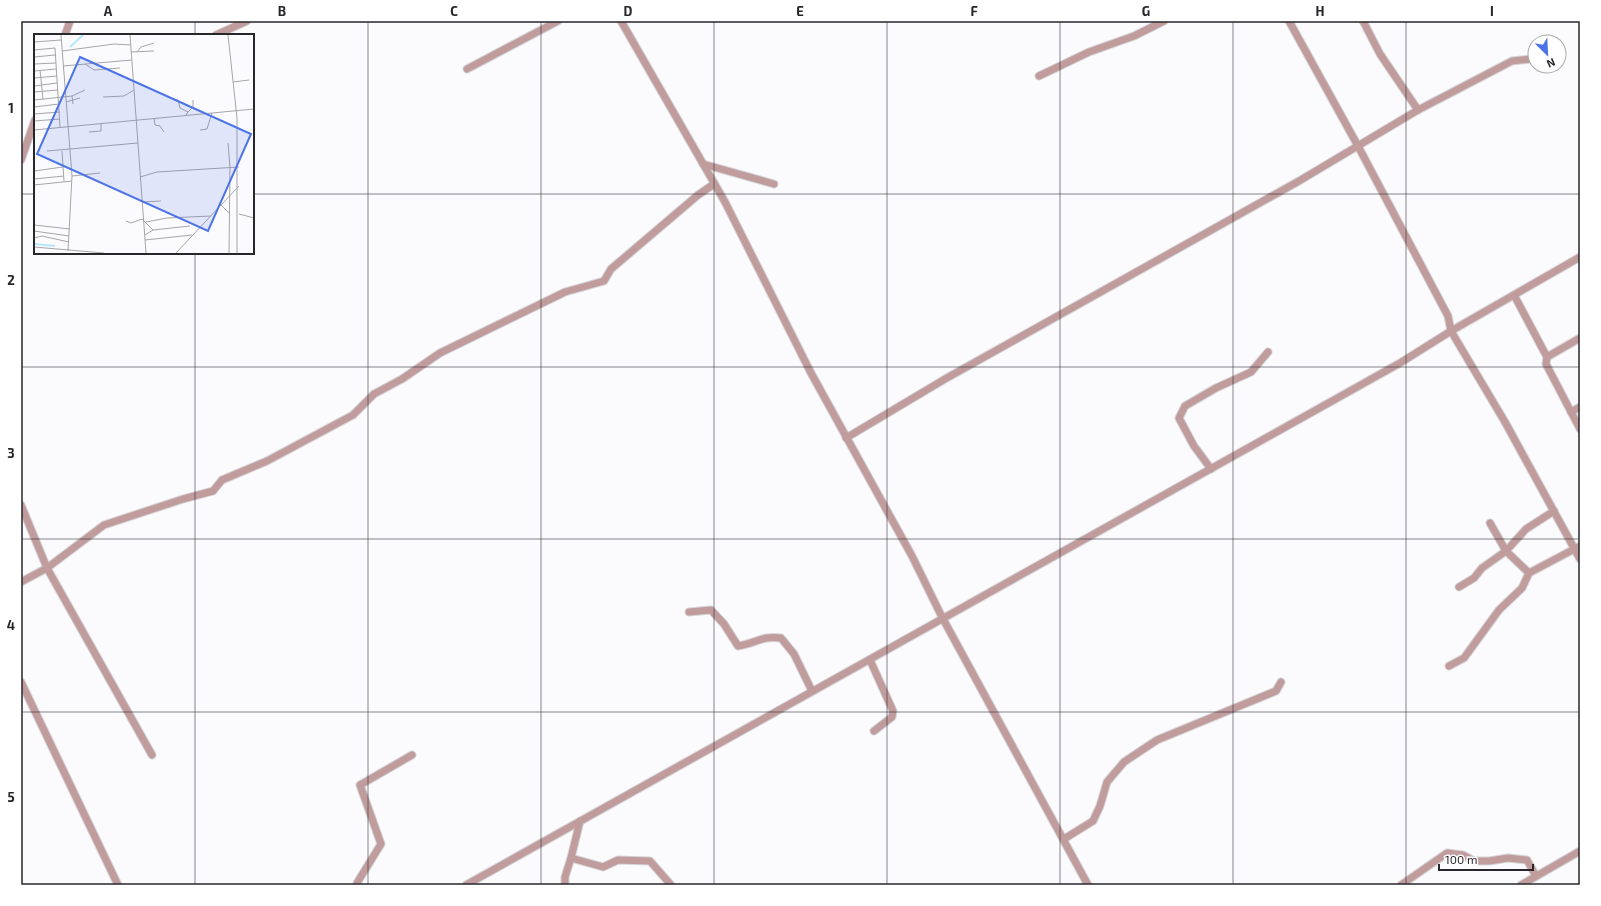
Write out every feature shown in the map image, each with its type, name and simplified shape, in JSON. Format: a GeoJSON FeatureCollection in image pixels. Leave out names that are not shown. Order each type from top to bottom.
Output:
{"type":"FeatureCollection","features":[{"type":"Feature","properties":{"kind":"street"},"geometry":{"type":"LineString","coordinates":[[65,34],[70,21]]}},
{"type":"Feature","properties":{"kind":"street"},"geometry":{"type":"LineString","coordinates":[[218,34],[247,21]]}},
{"type":"Feature","properties":{"kind":"street"},"geometry":{"type":"LineString","coordinates":[[467,69],[558,21]]}},
{"type":"Feature","properties":{"kind":"street"},"geometry":{"type":"LineString","coordinates":[[621,21],[714,184],[846,438],[912,556],[942,617],[1088,885]]}},
{"type":"Feature","properties":{"kind":"street"},"geometry":{"type":"LineString","coordinates":[[1039,76],[1089,52],[1134,36],[1164,21]]}},
{"type":"Feature","properties":{"kind":"street"},"geometry":{"type":"LineString","coordinates":[[1289,21],[1358,146],[1448,316],[1451,331],[1505,422],[1554,511],[1577,547],[1580,559]]}},
{"type":"Feature","properties":{"kind":"street"},"geometry":{"type":"LineString","coordinates":[[1363,21],[1380,54],[1418,110]]}},
{"type":"Feature","properties":{"kind":"street"},"geometry":{"type":"LineString","coordinates":[[846,438],[945,379],[1299,181],[1418,110],[1512,61],[1527,60]]}},
{"type":"Feature","properties":{"kind":"street"},"geometry":{"type":"LineString","coordinates":[[21,160],[34,124]]}},
{"type":"Feature","properties":{"kind":"street"},"geometry":{"type":"LineString","coordinates":[[703,164],[774,184]]}},
{"type":"Feature","properties":{"kind":"street"},"geometry":{"type":"LineString","coordinates":[[21,582],[47,568],[104,525],[183,499],[213,492],[222,480],[267,461],[353,415],[374,394],[402,379],[440,353],[565,292],[604,281],[610,269],[698,195],[714,184]]}},
{"type":"Feature","properties":{"kind":"street"},"geometry":{"type":"LineString","coordinates":[[466,885],[870,660],[942,617],[1400,362],[1580,257]]}},
{"type":"Feature","properties":{"kind":"street"},"geometry":{"type":"LineString","coordinates":[[1514,295],[1546,357],[1546,364],[1580,429]]}},
{"type":"Feature","properties":{"kind":"street"},"geometry":{"type":"LineString","coordinates":[[1546,357],[1580,338]]}},
{"type":"Feature","properties":{"kind":"street"},"geometry":{"type":"LineString","coordinates":[[1210,469],[1194,446],[1179,418],[1185,406],[1251,372],[1268,352]]}},
{"type":"Feature","properties":{"kind":"street"},"geometry":{"type":"LineString","coordinates":[[1571,412],[1580,407]]}},
{"type":"Feature","properties":{"kind":"street"},"geometry":{"type":"LineString","coordinates":[[21,505],[47,568],[152,755]]}},
{"type":"Feature","properties":{"kind":"street"},"geometry":{"type":"LineString","coordinates":[[1459,587],[1474,578],[1482,568],[1506,551],[1526,529],[1554,511]]}},
{"type":"Feature","properties":{"kind":"street"},"geometry":{"type":"LineString","coordinates":[[1490,523],[1506,551],[1529,573]]}},
{"type":"Feature","properties":{"kind":"street"},"geometry":{"type":"LineString","coordinates":[[1449,666],[1464,658],[1499,610],[1522,588],[1529,573],[1577,547]]}},
{"type":"Feature","properties":{"kind":"street"},"geometry":{"type":"LineString","coordinates":[[689,612],[711,610],[724,624],[738,646],[747,645],[761,638],[780,638],[794,654],[812,691]]}},
{"type":"Feature","properties":{"kind":"street"},"geometry":{"type":"LineString","coordinates":[[870,660],[893,711],[892,717],[874,731]]}},
{"type":"Feature","properties":{"kind":"street"},"geometry":{"type":"LineString","coordinates":[[21,682],[76,794],[118,885]]}},
{"type":"Feature","properties":{"kind":"street"},"geometry":{"type":"LineString","coordinates":[[1064,839],[1093,821],[1100,806],[1107,782],[1124,762],[1157,740],[1276,691],[1281,682]]}},
{"type":"Feature","properties":{"kind":"street"},"geometry":{"type":"LineString","coordinates":[[358,885],[357,883],[381,844],[360,785],[412,755]]}},
{"type":"Feature","properties":{"kind":"street"},"geometry":{"type":"LineString","coordinates":[[565,885],[565,877],[580,821]]}},
{"type":"Feature","properties":{"kind":"street"},"geometry":{"type":"LineString","coordinates":[[1521,885],[1580,852]]}},
{"type":"Feature","properties":{"kind":"street"},"geometry":{"type":"LineString","coordinates":[[1402,885],[1447,853],[1463,855],[1474,861],[1489,861],[1508,858],[1527,860],[1536,876]]}},
{"type":"Feature","properties":{"kind":"street"},"geometry":{"type":"LineString","coordinates":[[571,858],[603,867],[618,860],[650,861],[671,885]]}}]}
